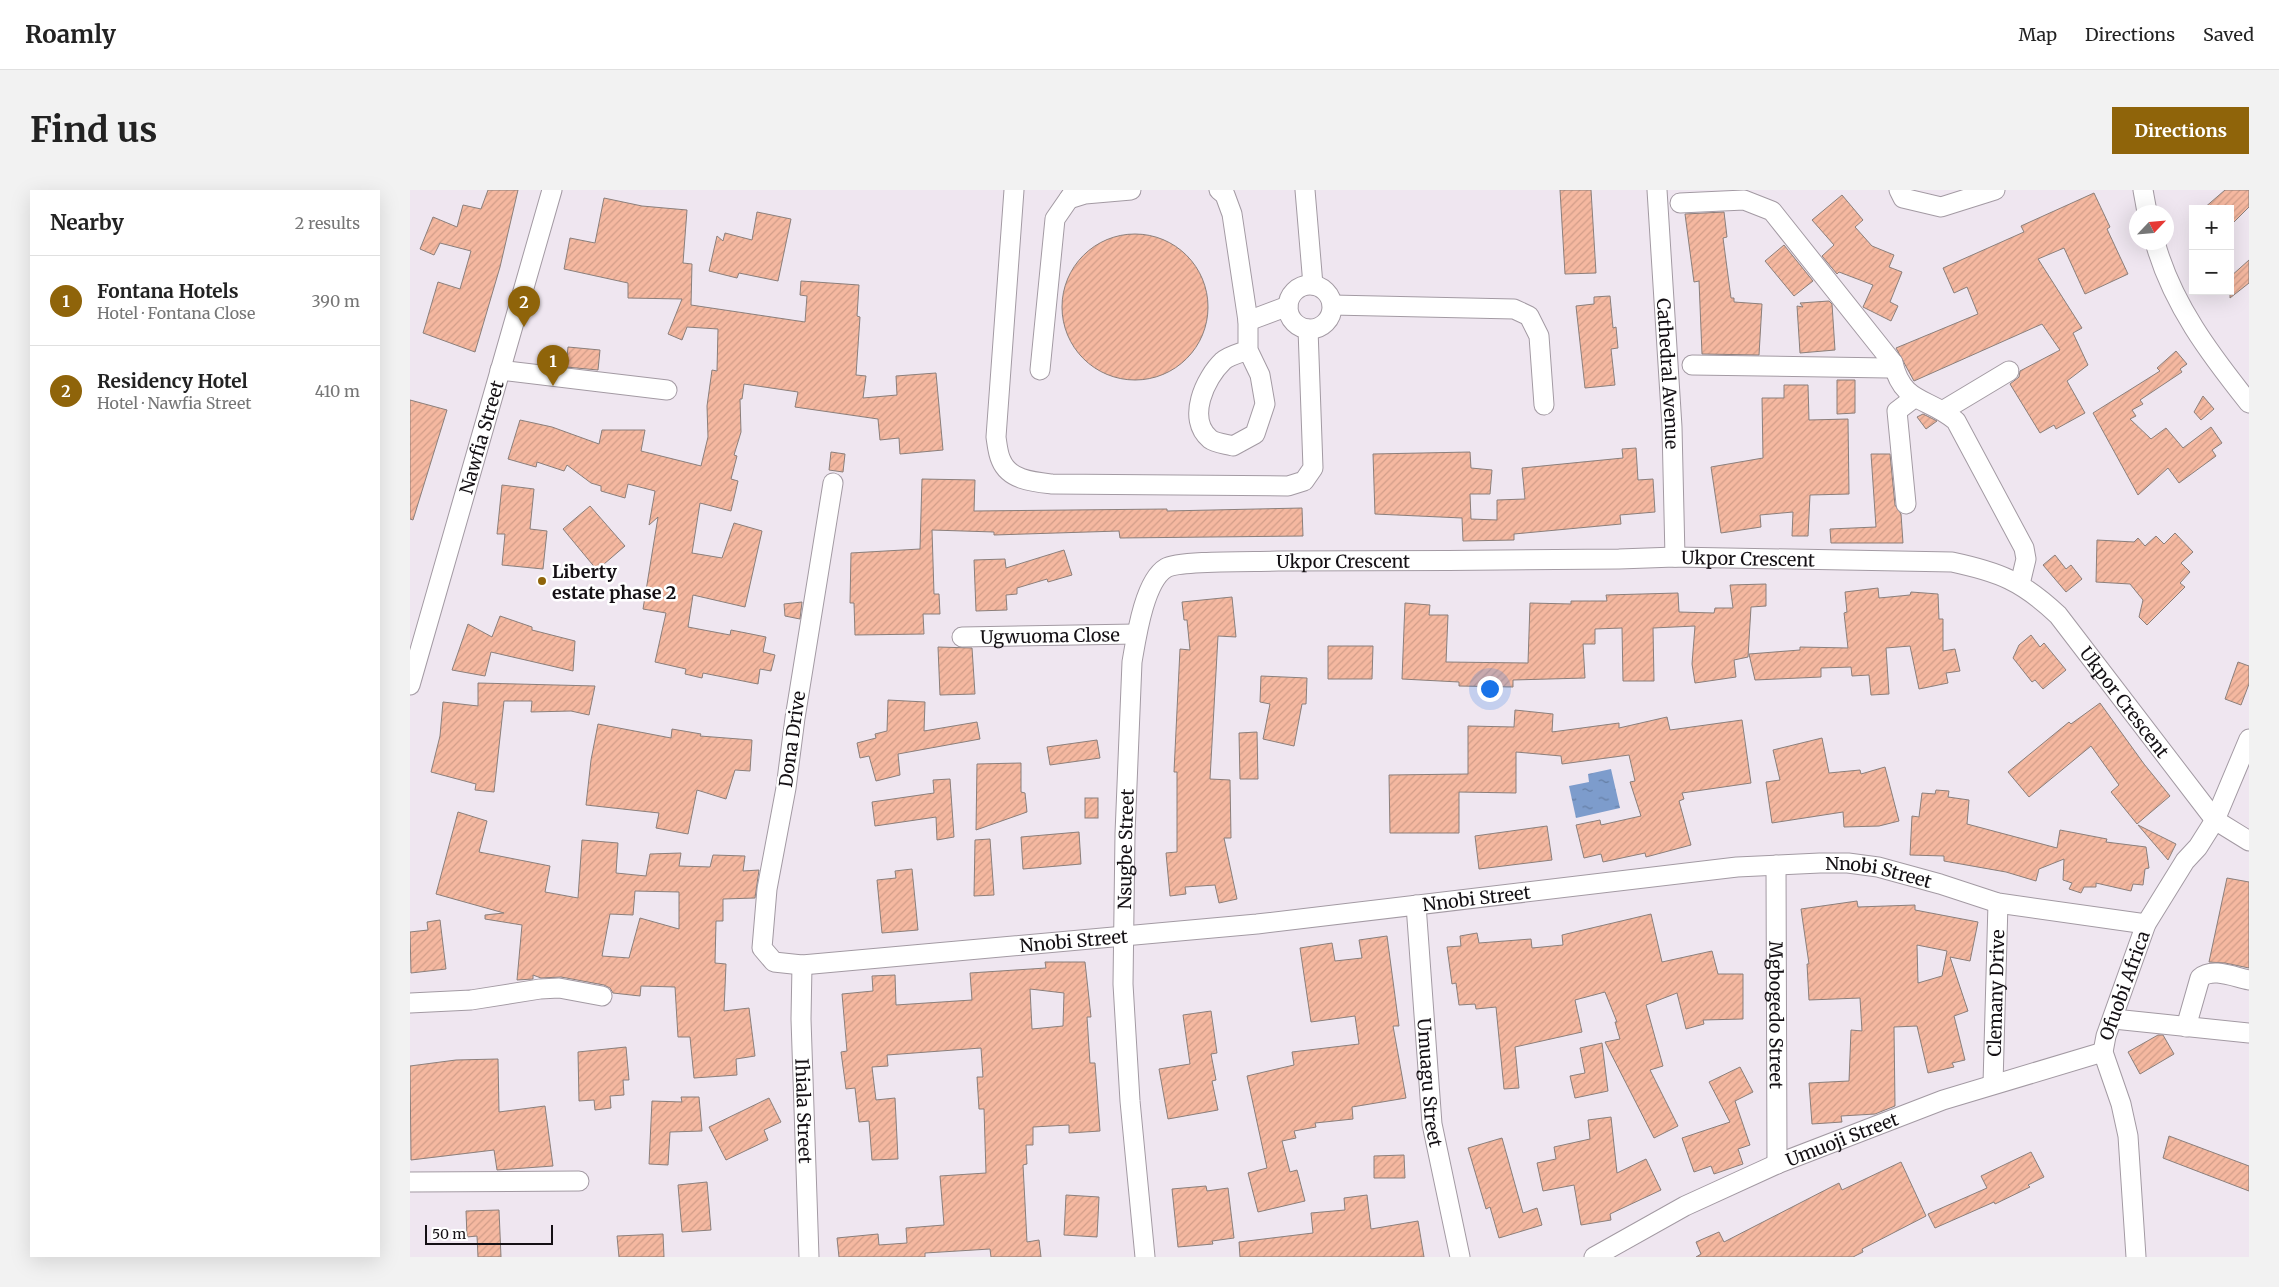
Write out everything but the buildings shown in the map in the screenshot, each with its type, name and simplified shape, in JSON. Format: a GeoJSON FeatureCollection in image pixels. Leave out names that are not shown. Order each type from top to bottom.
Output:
{"type":"FeatureCollection","features":[{"type":"Feature","properties":{"kind":"street","name":"Nawfia Street"},"geometry":{"type":"LineString","coordinates":[[410,685],[552,190]]}},
{"type":"Feature","properties":{"kind":"street"},"geometry":{"type":"LineString","coordinates":[[1014,190],[996,437],[1001,462],[1016,477],[1052,484],[1288,486],[1304,481],[1313,468],[1308,329]]}},
{"type":"Feature","properties":{"kind":"street"},"geometry":{"type":"LineString","coordinates":[[1040,370],[1055,219],[1072,195],[1131,190]]}},
{"type":"Feature","properties":{"kind":"street"},"geometry":{"type":"LineString","coordinates":[[1219,190],[1225,195],[1232,214],[1248,321],[1248,350],[1260,375],[1264,404],[1255,434],[1233,446],[1210,439],[1201,423],[1199,400],[1210,379],[1224,360],[1248,350]]}},
{"type":"Feature","properties":{"kind":"street"},"geometry":{"type":"LineString","coordinates":[[1304,190],[1313,285]]}},
{"type":"Feature","properties":{"kind":"street","name":"Cathedral Avenue"},"geometry":{"type":"LineString","coordinates":[[1657,190],[1672,427],[1675,557]]}},
{"type":"Feature","properties":{"kind":"street"},"geometry":{"type":"LineString","coordinates":[[1899,190],[1903,198],[1940,207],[1995,190]]}},
{"type":"Feature","properties":{"kind":"street"},"geometry":{"type":"LineString","coordinates":[[2143,190],[2146,205]]}},
{"type":"Feature","properties":{"kind":"street"},"geometry":{"type":"LineString","coordinates":[[1680,203],[1744,200],[1772,211],[1893,364],[1897,380],[1914,398],[1944,410],[1956,421],[2024,548],[2026,559],[2020,584]]}},
{"type":"Feature","properties":{"kind":"street"},"geometry":{"type":"LineString","coordinates":[[2157,250],[2166,278],[2182,309],[2219,366],[2249,403]]}},
{"type":"Feature","properties":{"kind":"street"},"geometry":{"type":"LineString","coordinates":[[1313,285],[1322,288],[1329,295],[1332,305],[1331,314],[1326,323],[1318,328],[1308,329],[1298,326],[1290,317],[1288,306],[1296,290],[1304,286],[1313,285]]}},
{"type":"Feature","properties":{"kind":"street"},"geometry":{"type":"LineString","coordinates":[[1332,305],[1514,309],[1529,316],[1540,336],[1544,405]]}},
{"type":"Feature","properties":{"kind":"street"},"geometry":{"type":"LineString","coordinates":[[1248,321],[1288,306]]}},
{"type":"Feature","properties":{"kind":"street"},"geometry":{"type":"LineString","coordinates":[[1692,365],[1888,368],[1893,364]]}},
{"type":"Feature","properties":{"kind":"street"},"geometry":{"type":"LineString","coordinates":[[500,370],[667,390]]}},
{"type":"Feature","properties":{"kind":"street"},"geometry":{"type":"LineString","coordinates":[[1944,410],[2009,371]]}},
{"type":"Feature","properties":{"kind":"street"},"geometry":{"type":"LineString","coordinates":[[1906,504],[1897,411],[1914,398]]}},
{"type":"Feature","properties":{"kind":"street","name":"Dona Drive"},"geometry":{"type":"LineString","coordinates":[[802,965],[774,962],[762,948],[762,934],[833,484]]}},
{"type":"Feature","properties":{"kind":"street","name":"Ukpor Crescent"},"geometry":{"type":"LineString","coordinates":[[1165,569],[1174,565],[1234,562],[1675,557],[1952,562],[1987,569],[2020,584],[2038,596],[2058,615],[2215,820]]}},
{"type":"Feature","properties":{"kind":"street","name":"Nsugbe Street"},"geometry":{"type":"LineString","coordinates":[[1145,1257],[1128,1072],[1123,984],[1125,834],[1132,662],[1136,634],[1144,605],[1159,575],[1165,569]]}},
{"type":"Feature","properties":{"kind":"street","name":"Ugwuoma Close"},"geometry":{"type":"LineString","coordinates":[[962,637],[1136,634]]}},
{"type":"Feature","properties":{"kind":"street","name":"Ofuobi Africa"},"geometry":{"type":"LineString","coordinates":[[2136,1257],[2128,1136],[2121,1104],[2103,1052],[2106,1036],[2114,1019],[2123,984],[2146,924],[2185,861],[2198,847],[2215,820],[2249,739]]}},
{"type":"Feature","properties":{"kind":"street"},"geometry":{"type":"LineString","coordinates":[[2215,820],[2249,841]]}},
{"type":"Feature","properties":{"kind":"street","name":"Nnobi Street"},"geometry":{"type":"LineString","coordinates":[[802,965],[1257,924],[1776,865],[1848,863],[1878,867],[1940,884],[1998,903],[2146,924]]}},
{"type":"Feature","properties":{"kind":"street","name":"Mgbogedo Street"},"geometry":{"type":"LineString","coordinates":[[1776,865],[1777,1164]]}},
{"type":"Feature","properties":{"kind":"street","name":"Clemany Drive"},"geometry":{"type":"LineString","coordinates":[[1993,1084],[1998,903]]}},
{"type":"Feature","properties":{"kind":"street","name":"Umuagu Street"},"geometry":{"type":"LineString","coordinates":[[1416,905],[1432,1124],[1460,1257]]}},
{"type":"Feature","properties":{"kind":"street","name":"Ihiala Street"},"geometry":{"type":"LineString","coordinates":[[802,965],[801,1019],[809,1257]]}},
{"type":"Feature","properties":{"kind":"street"},"geometry":{"type":"LineString","coordinates":[[2186,1027],[2200,978],[2205,973],[2249,980]]}},
{"type":"Feature","properties":{"kind":"street"},"geometry":{"type":"LineString","coordinates":[[410,1003],[471,1000],[540,989],[559,988],[602,996]]}},
{"type":"Feature","properties":{"kind":"street"},"geometry":{"type":"LineString","coordinates":[[2114,1019],[2249,1033]]}},
{"type":"Feature","properties":{"kind":"street","name":"Umuoji Street"},"geometry":{"type":"LineString","coordinates":[[1594,1257],[1685,1206],[1777,1164],[1943,1100],[2103,1052]]}},
{"type":"Feature","properties":{"kind":"street"},"geometry":{"type":"LineString","coordinates":[[410,1182],[579,1181]]}},
{"type":"Feature","properties":{"kind":"water"},"geometry":{"type":"Polygon","coordinates":[[[1611,769],[1620,808],[1576,818],[1569,786],[1589,782],[1588,774],[1611,769]]]}},
{"type":"Feature","properties":{"kind":"place","name":"Residency Hotel"},"geometry":{"type":"Point","coordinates":[524,327]}},
{"type":"Feature","properties":{"kind":"place","name":"Fontana Hotels"},"geometry":{"type":"Point","coordinates":[553,386]}},
{"type":"Feature","properties":{"kind":"place","name":"Liberty estate phase 2"},"geometry":{"type":"Point","coordinates":[542,581]}}]}
